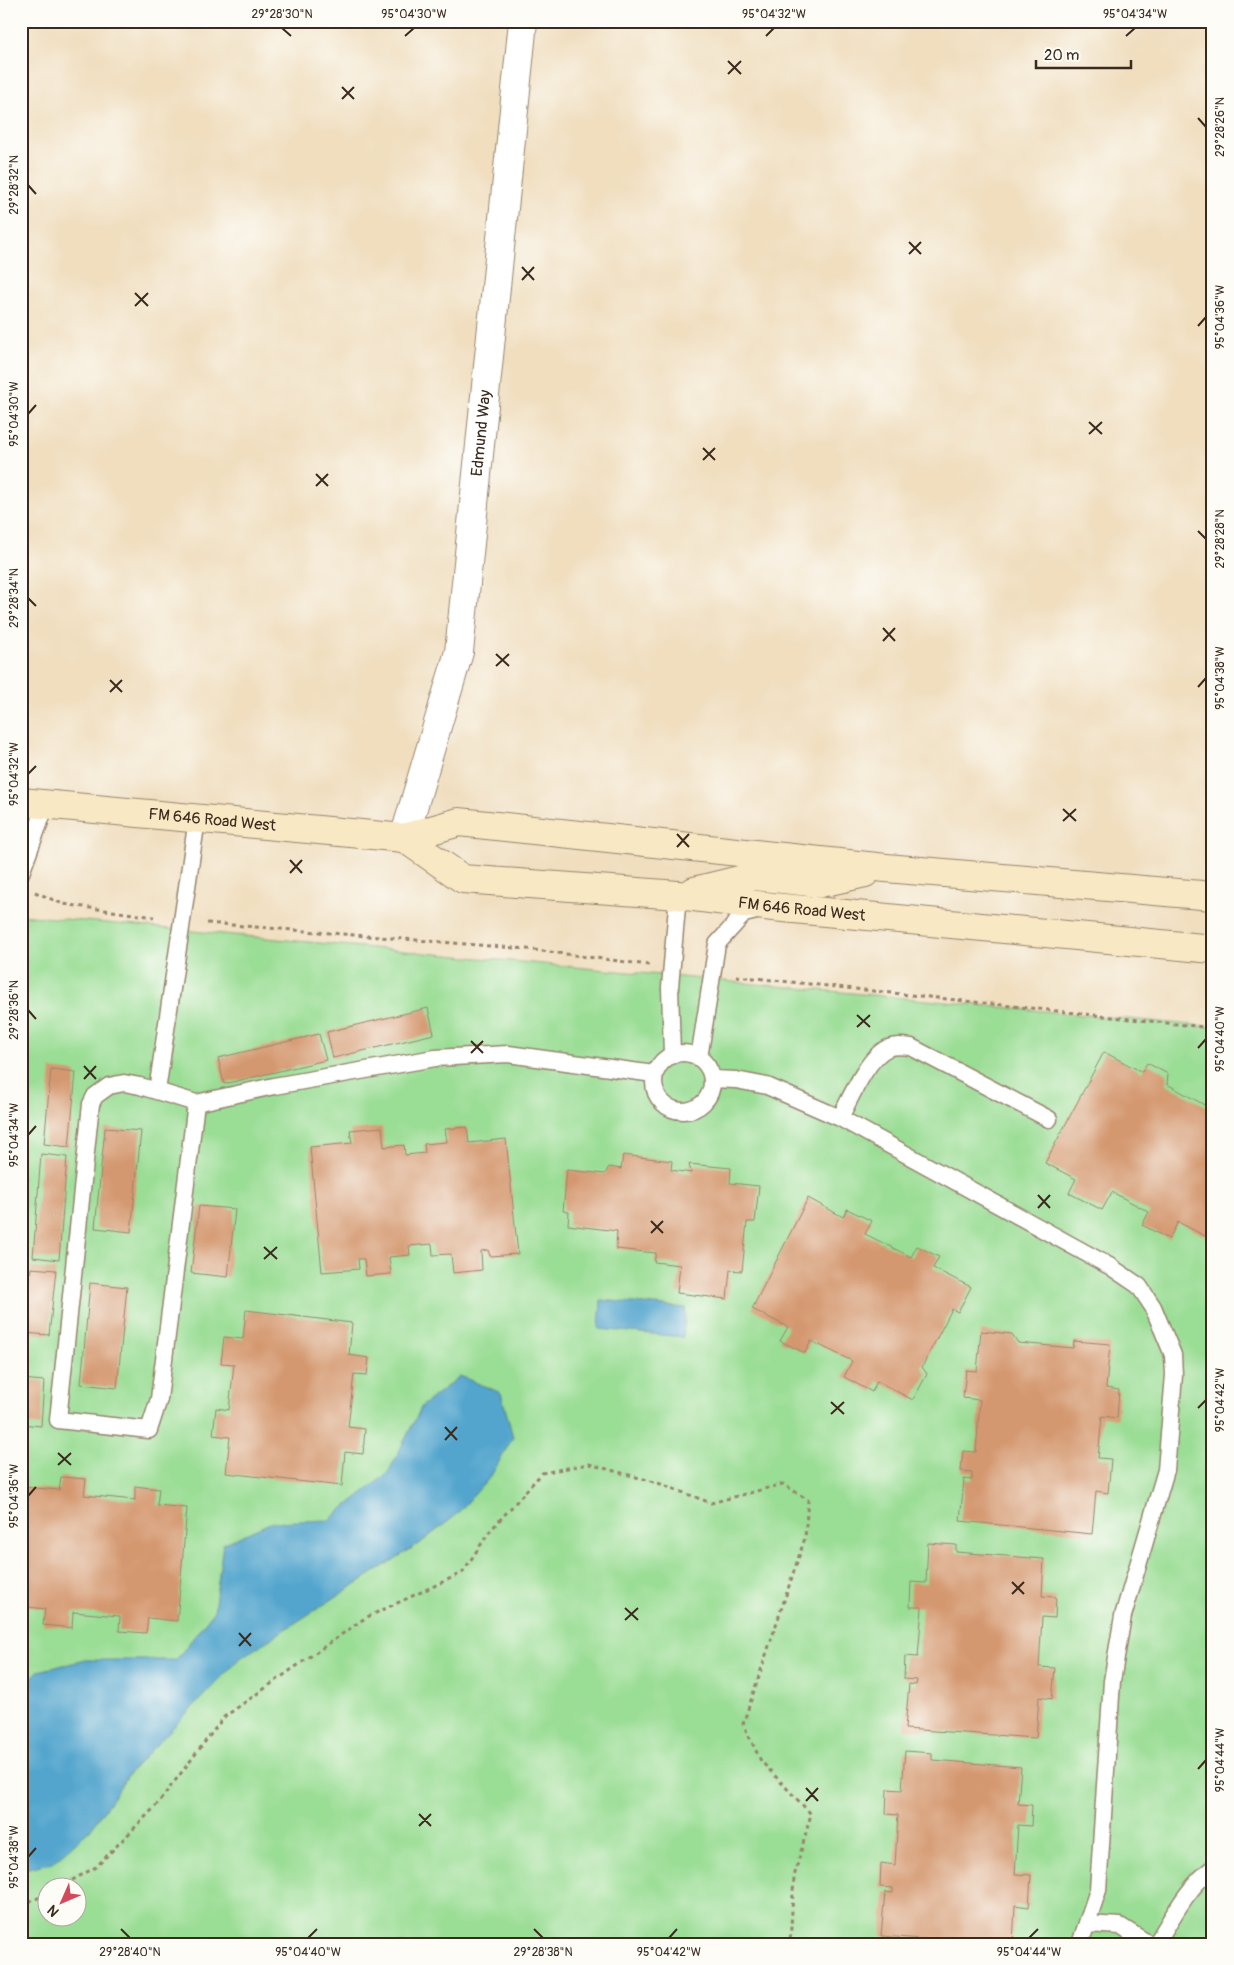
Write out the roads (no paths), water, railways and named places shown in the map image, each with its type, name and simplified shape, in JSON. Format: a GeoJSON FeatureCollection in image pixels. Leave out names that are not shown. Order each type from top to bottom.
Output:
{"type":"FeatureCollection","features":[{"type":"Feature","properties":{"kind":"main road","name":"FM 646 Road West"},"geometry":{"type":"LineString","coordinates":[[34,804],[404,838],[459,822],[886,868],[1213,896]]}},
{"type":"Feature","properties":{"kind":"main road","name":"FM 646 Road West"},"geometry":{"type":"LineString","coordinates":[[404,838],[463,879],[678,895],[773,907],[1213,949]]}},
{"type":"Feature","properties":{"kind":"main road"},"geometry":{"type":"LineString","coordinates":[[678,895],[755,876],[820,883],[886,868]]}},
{"type":"Feature","properties":{"kind":"street","name":"Edmund Way"},"geometry":{"type":"LineString","coordinates":[[404,838],[458,652],[523,21]]}},
{"type":"Feature","properties":{"kind":"lane"},"geometry":{"type":"LineString","coordinates":[[21,873],[34,804]]}},
{"type":"Feature","properties":{"kind":"lane"},"geometry":{"type":"LineString","coordinates":[[157,1091],[197,819]]}},
{"type":"Feature","properties":{"kind":"lane"},"geometry":{"type":"LineString","coordinates":[[672,1054],[672,968],[678,895]]}},
{"type":"Feature","properties":{"kind":"lane"},"geometry":{"type":"LineString","coordinates":[[699,1058],[717,944],[744,914],[773,907]]}},
{"type":"Feature","properties":{"kind":"lane"},"geometry":{"type":"LineString","coordinates":[[840,1118],[872,1061],[886,1049],[897,1046],[911,1047],[1049,1119]]}},
{"type":"Feature","properties":{"kind":"lane"},"geometry":{"type":"LineString","coordinates":[[682,1052],[699,1058],[708,1066],[713,1079],[710,1096],[703,1105],[687,1112],[664,1106],[656,1096],[653,1086],[654,1074],[663,1060],[672,1054],[682,1052]]}},
{"type":"Feature","properties":{"kind":"lane"},"geometry":{"type":"LineString","coordinates":[[196,1103],[159,1399],[149,1430],[58,1420],[91,1104],[95,1096],[109,1086],[124,1083],[196,1103],[274,1086],[435,1058],[508,1054],[654,1074]]}},
{"type":"Feature","properties":{"kind":"lane"},"geometry":{"type":"LineString","coordinates":[[713,1079],[736,1080],[767,1086],[840,1118],[1111,1266],[1138,1286],[1153,1307],[1173,1355],[1174,1375],[1166,1470],[1123,1616],[1112,1681],[1098,1890],[1080,1944]]}},
{"type":"Feature","properties":{"kind":"lane"},"geometry":{"type":"LineString","coordinates":[[1156,1944],[1180,1904],[1205,1874],[1213,1868]]}},
{"type":"Feature","properties":{"kind":"lane"},"geometry":{"type":"LineString","coordinates":[[1087,1924],[1120,1926],[1149,1944]]}},
{"type":"Feature","properties":{"kind":"water"},"geometry":{"type":"Polygon","coordinates":[[[601,1300],[686,1308],[683,1337],[599,1329],[601,1300]]]}},
{"type":"Feature","properties":{"kind":"water"},"geometry":{"type":"Polygon","coordinates":[[[460,1376],[501,1393],[513,1437],[491,1476],[455,1516],[423,1541],[239,1659],[131,1771],[90,1830],[53,1862],[21,1870],[21,1689],[38,1671],[86,1660],[176,1660],[214,1611],[223,1544],[272,1522],[329,1520],[388,1473],[422,1406],[460,1376]]]}}]}
